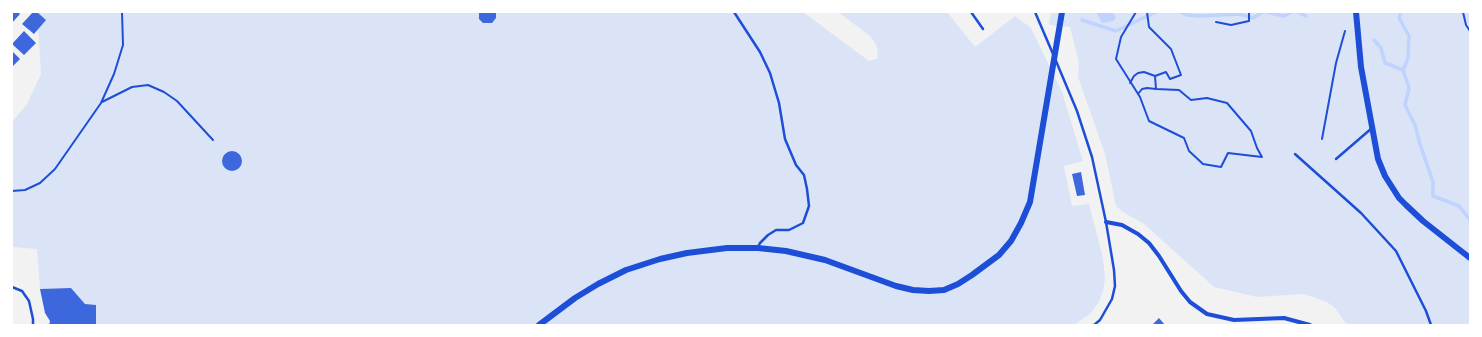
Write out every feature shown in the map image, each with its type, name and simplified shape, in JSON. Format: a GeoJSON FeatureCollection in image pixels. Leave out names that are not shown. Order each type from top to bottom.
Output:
{"type":"FeatureCollection","features":[{"type":"Feature","properties":{"kind":"street"},"geometry":{"type":"LineString","coordinates":[[539,325],[575,298],[598,284],[626,270],[660,259],[687,253],[727,248],[758,248],[786,251],[825,260],[896,286],[929,291],[944,290],[972,276],[999,255],[1011,241],[1030,202],[1062,12]]}},
{"type":"Feature","properties":{"kind":"street"},"geometry":{"type":"LineString","coordinates":[[1356,12],[1361,67],[1378,159],[1385,176],[1399,198],[1423,221],[1470,258]]}},
{"type":"Feature","properties":{"kind":"street"},"geometry":{"type":"LineString","coordinates":[[1106,222],[1122,225],[1138,234],[1149,243],[1160,256],[1181,291],[1190,302],[1207,314],[1234,320],[1284,318],[1310,325]]}},
{"type":"Feature","properties":{"kind":"lane"},"geometry":{"type":"LineString","coordinates":[[734,12],[760,52],[770,73],[779,103],[785,139],[796,165],[804,175],[809,206],[803,223],[790,230],[776,230],[768,235],[758,248]]}},
{"type":"Feature","properties":{"kind":"lane"},"geometry":{"type":"LineString","coordinates":[[971,12],[983,29]]}},
{"type":"Feature","properties":{"kind":"lane"},"geometry":{"type":"LineString","coordinates":[[1035,12],[1077,111],[1092,157],[1106,222],[1114,270],[1115,286],[1112,299],[1107,310],[1100,320],[1094,325]]}},
{"type":"Feature","properties":{"kind":"lane"},"geometry":{"type":"LineString","coordinates":[[1336,159],[1373,128]]}},
{"type":"Feature","properties":{"kind":"lane"},"geometry":{"type":"LineString","coordinates":[[1295,154],[1361,213],[1396,250],[1426,311],[1431,325]]}},
{"type":"Feature","properties":{"kind":"lane"},"geometry":{"type":"LineString","coordinates":[[12,287],[22,290],[29,301],[33,325]]}},
{"type":"Feature","properties":{"kind":"path"},"geometry":{"type":"LineString","coordinates":[[12,191],[25,190],[40,183],[55,168],[101,103],[114,74],[123,45],[122,12]]}},
{"type":"Feature","properties":{"kind":"path"},"geometry":{"type":"LineString","coordinates":[[1136,12],[1121,37],[1116,59],[1138,94],[1149,121],[1184,138],[1189,151],[1202,164],[1221,167],[1228,154],[1262,157],[1251,131],[1227,103],[1207,98],[1191,100],[1179,90],[1147,88],[1138,94]]}},
{"type":"Feature","properties":{"kind":"path"},"geometry":{"type":"LineString","coordinates":[[1130,83],[1134,76],[1138,73],[1144,72],[1155,76],[1166,72],[1170,79],[1181,75],[1172,49],[1149,27],[1148,12]]}},
{"type":"Feature","properties":{"kind":"path"},"geometry":{"type":"LineString","coordinates":[[1216,22],[1231,25],[1249,22],[1250,12]]}},
{"type":"Feature","properties":{"kind":"path"},"geometry":{"type":"LineString","coordinates":[[1463,12],[1466,25],[1470,31]]}},
{"type":"Feature","properties":{"kind":"path"},"geometry":{"type":"LineString","coordinates":[[1322,139],[1336,63],[1345,31]]}},
{"type":"Feature","properties":{"kind":"path"},"geometry":{"type":"LineString","coordinates":[[1155,76],[1156,89]]}},
{"type":"Feature","properties":{"kind":"path"},"geometry":{"type":"LineString","coordinates":[[101,103],[132,87],[148,85],[164,92],[177,101],[213,140]]}},
{"type":"Feature","properties":{"kind":"shaded area"},"geometry":{"type":"Polygon","coordinates":[[[37,12],[803,12],[869,61],[878,58],[877,47],[874,41],[869,35],[839,13],[840,12],[947,12],[975,47],[1015,16],[1031,28],[1062,92],[1083,161],[1064,166],[1072,206],[1089,204],[1103,258],[1105,279],[1103,291],[1099,302],[1091,313],[1074,325],[96,325],[96,306],[85,304],[71,288],[40,289],[37,249],[12,247],[12,122],[27,104],[41,74],[37,12]]]}},
{"type":"Feature","properties":{"kind":"shaded area"},"geometry":{"type":"Polygon","coordinates":[[[1051,12],[1470,12],[1470,325],[1347,325],[1335,308],[1327,302],[1304,294],[1257,297],[1214,287],[1144,224],[1123,212],[1116,206],[1105,154],[1078,77],[1079,63],[1070,27],[1050,25],[1051,12]]]}},
{"type":"Feature","properties":{"kind":"water"},"geometry":{"type":"Polygon","coordinates":[[[1096,12],[1113,12],[1116,18],[1113,21],[1102,23],[1096,12]]]}},
{"type":"Feature","properties":{"kind":"building"},"geometry":{"type":"Polygon","coordinates":[[[12,12],[18,12],[20,14],[12,23],[12,12]]]}},
{"type":"Feature","properties":{"kind":"building"},"geometry":{"type":"Polygon","coordinates":[[[33,12],[37,12],[46,20],[34,34],[22,24],[33,12]]]}},
{"type":"Feature","properties":{"kind":"building"},"geometry":{"type":"Polygon","coordinates":[[[479,12],[496,12],[496,18],[492,23],[483,23],[479,19],[479,12]]]}},
{"type":"Feature","properties":{"kind":"building"},"geometry":{"type":"Polygon","coordinates":[[[24,31],[36,43],[24,55],[12,44],[24,31]]]}},
{"type":"Feature","properties":{"kind":"building"},"geometry":{"type":"Polygon","coordinates":[[[12,51],[20,59],[12,67],[12,51]]]}},
{"type":"Feature","properties":{"kind":"building"},"geometry":{"type":"Polygon","coordinates":[[[232,151],[239,154],[242,161],[239,168],[232,171],[225,168],[222,161],[225,154],[232,151]]]}},
{"type":"Feature","properties":{"kind":"building"},"geometry":{"type":"Polygon","coordinates":[[[1081,172],[1085,195],[1077,196],[1072,174],[1081,172]]]}},
{"type":"Feature","properties":{"kind":"building"},"geometry":{"type":"Polygon","coordinates":[[[71,288],[85,304],[96,305],[96,325],[49,325],[50,321],[45,313],[40,289],[71,288]]]}},
{"type":"Feature","properties":{"kind":"building"},"geometry":{"type":"Polygon","coordinates":[[[1159,318],[1165,325],[1152,325],[1159,318]]]}},
{"type":"Feature","properties":{"kind":"waterway"},"geometry":{"type":"LineString","coordinates":[[1082,20],[1116,31],[1156,12]]}},
{"type":"Feature","properties":{"kind":"waterway"},"geometry":{"type":"LineString","coordinates":[[1181,12],[1187,15],[1200,16],[1240,14],[1253,18],[1263,12]]}},
{"type":"Feature","properties":{"kind":"waterway"},"geometry":{"type":"LineString","coordinates":[[1266,12],[1284,16],[1292,12]]}},
{"type":"Feature","properties":{"kind":"waterway"},"geometry":{"type":"LineString","coordinates":[[1297,12],[1306,16]]}},
{"type":"Feature","properties":{"kind":"waterway"},"geometry":{"type":"LineString","coordinates":[[1401,12],[1399,18],[1409,36],[1408,58],[1403,70],[1409,88],[1405,105],[1415,125],[1433,182],[1433,196],[1459,206],[1470,220]]}},
{"type":"Feature","properties":{"kind":"waterway"},"geometry":{"type":"LineString","coordinates":[[1374,40],[1381,48],[1385,63],[1403,70]]}}]}
